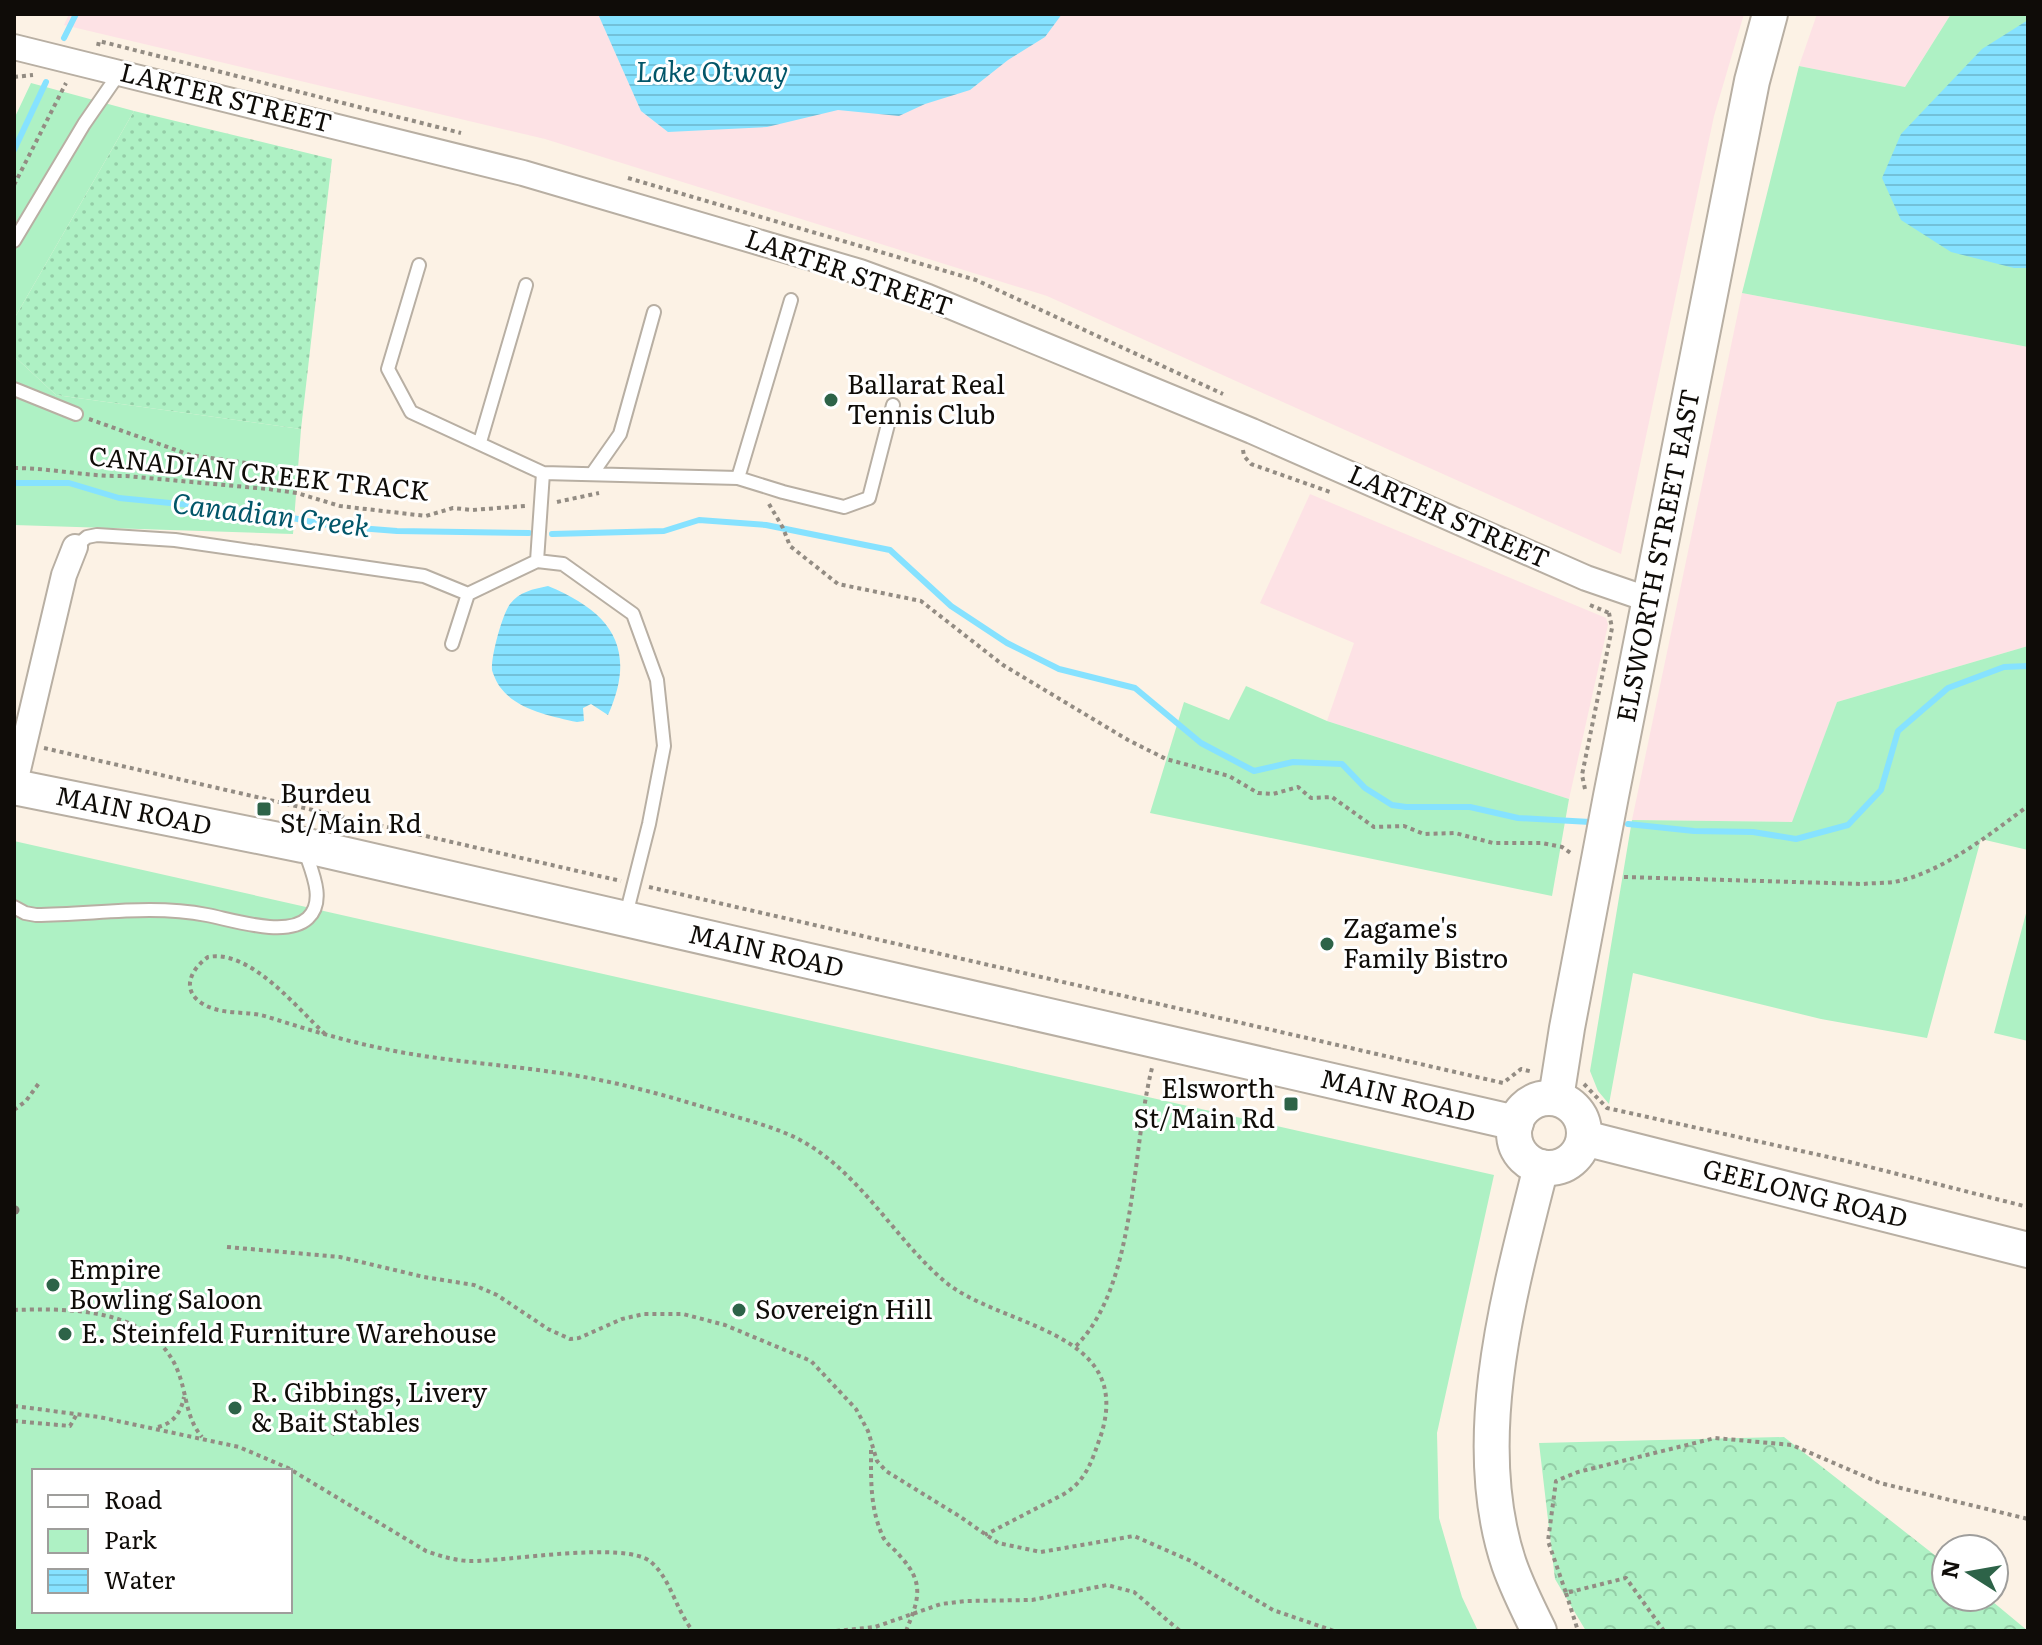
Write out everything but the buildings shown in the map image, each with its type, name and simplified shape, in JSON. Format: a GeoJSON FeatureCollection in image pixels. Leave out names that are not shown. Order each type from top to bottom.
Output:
{"type":"FeatureCollection","features":[{"type":"Feature","properties":{"kind":"main road","name":"ELSWORTH STREET EAST"},"geometry":{"type":"LineString","coordinates":[[1557,1088],[1597,868],[1752,81],[1770,14]]}},
{"type":"Feature","properties":{"kind":"main road","name":"MAIN ROAD"},"geometry":{"type":"LineString","coordinates":[[14,787],[303,845],[1516,1123]]}},
{"type":"Feature","properties":{"kind":"main road"},"geometry":{"type":"LineString","coordinates":[[1557,1088],[1576,1110],[1583,1123],[1584,1138],[1579,1151],[1568,1162],[1555,1167],[1541,1167],[1528,1161],[1519,1150],[1514,1137],[1516,1123],[1520,1113],[1531,1103],[1546,1098],[1557,1088]]}},
{"type":"Feature","properties":{"kind":"main road","name":"GEELONG ROAD"},"geometry":{"type":"LineString","coordinates":[[1584,1138],[2028,1250]]}},
{"type":"Feature","properties":{"kind":"main road"},"geometry":{"type":"LineString","coordinates":[[1539,1631],[1509,1563],[1500,1528],[1490,1436],[1494,1389],[1541,1167]]}},
{"type":"Feature","properties":{"kind":"street","name":"LARTER STREET"},"geometry":{"type":"LineString","coordinates":[[14,47],[523,173],[860,272],[1252,431],[1614,589],[1650,600]]}},
{"type":"Feature","properties":{"kind":"street"},"geometry":{"type":"LineString","coordinates":[[14,787],[64,575],[75,547]]}},
{"type":"Feature","properties":{"kind":"lane"},"geometry":{"type":"LineString","coordinates":[[14,241],[84,124],[120,72]]}},
{"type":"Feature","properties":{"kind":"lane"},"geometry":{"type":"LineString","coordinates":[[419,265],[388,369],[411,412],[543,473],[738,478],[844,507],[869,498],[893,405]]}},
{"type":"Feature","properties":{"kind":"lane"},"geometry":{"type":"LineString","coordinates":[[480,442],[526,285]]}},
{"type":"Feature","properties":{"kind":"lane"},"geometry":{"type":"LineString","coordinates":[[738,478],[791,300]]}},
{"type":"Feature","properties":{"kind":"lane"},"geometry":{"type":"LineString","coordinates":[[592,474],[620,434],[654,312]]}},
{"type":"Feature","properties":{"kind":"lane"},"geometry":{"type":"LineString","coordinates":[[14,389],[76,414]]}},
{"type":"Feature","properties":{"kind":"lane"},"geometry":{"type":"LineString","coordinates":[[537,561],[543,473]]}},
{"type":"Feature","properties":{"kind":"lane"},"geometry":{"type":"LineString","coordinates":[[75,547],[87,537],[97,535],[175,540],[424,576],[468,594]]}},
{"type":"Feature","properties":{"kind":"lane"},"geometry":{"type":"LineString","coordinates":[[452,644],[468,594],[537,561],[563,564],[633,614],[657,680],[664,746],[625,918]]}},
{"type":"Feature","properties":{"kind":"lane"},"geometry":{"type":"LineString","coordinates":[[14,907],[36,915],[168,909],[270,927],[296,925],[310,916],[317,901],[314,879],[303,845]]}},
{"type":"Feature","properties":{"kind":"path"},"geometry":{"type":"LineString","coordinates":[[14,185],[66,83]]}},
{"type":"Feature","properties":{"kind":"path"},"geometry":{"type":"LineString","coordinates":[[76,414],[190,455],[307,475]]}},
{"type":"Feature","properties":{"kind":"path","name":"CANADIAN CREEK TRACK"},"geometry":{"type":"LineString","coordinates":[[14,468],[48,468],[102,476],[268,489],[297,493],[340,506],[426,516],[453,508],[472,510],[541,505],[599,493]]}},
{"type":"Feature","properties":{"kind":"path"},"geometry":{"type":"LineString","coordinates":[[768,503],[790,546],[838,584],[921,601],[1003,665],[1128,740],[1166,759],[1229,776],[1258,793],[1273,794],[1298,787],[1311,798],[1332,797],[1374,827],[1404,826],[1424,834],[1455,833],[1493,843],[1557,845],[1597,868],[1623,877],[1863,884],[1896,881],[1930,869],[1973,847],[2028,806]]}},
{"type":"Feature","properties":{"kind":"path"},"geometry":{"type":"LineString","coordinates":[[1611,796],[1585,789],[1582,775],[1612,628],[1609,613],[1614,589]]}},
{"type":"Feature","properties":{"kind":"path"},"geometry":{"type":"LineString","coordinates":[[40,747],[1503,1083],[1521,1069],[1557,1088],[1585,1084],[1607,1108],[1754,1139],[2028,1207]]}},
{"type":"Feature","properties":{"kind":"path"},"geometry":{"type":"LineString","coordinates":[[325,1034],[246,963],[224,956],[208,957],[190,975],[189,982],[195,997],[214,1009],[263,1015],[325,1034],[395,1051],[596,1079],[675,1098],[787,1134],[813,1148],[851,1181],[915,1252],[950,1285],[980,1304],[1048,1330],[1076,1346],[1098,1374],[1105,1396],[1105,1419],[1086,1474],[1064,1494],[985,1535]]}},
{"type":"Feature","properties":{"kind":"path"},"geometry":{"type":"LineString","coordinates":[[1076,1346],[1101,1316],[1116,1278],[1141,1117],[1159,1042]]}},
{"type":"Feature","properties":{"kind":"path"},"geometry":{"type":"LineString","coordinates":[[14,1110],[26,1101],[39,1083]]}},
{"type":"Feature","properties":{"kind":"path"},"geometry":{"type":"LineString","coordinates":[[227,1247],[340,1257],[474,1285],[497,1295],[548,1329],[570,1339],[644,1314],[683,1314],[725,1325],[811,1361],[856,1409],[868,1431],[873,1509],[884,1541],[901,1556],[919,1587],[906,1631]]}},
{"type":"Feature","properties":{"kind":"path"},"geometry":{"type":"LineString","coordinates":[[14,1310],[66,1310],[119,1319],[139,1327],[165,1348],[175,1364],[191,1423],[203,1439]]}},
{"type":"Feature","properties":{"kind":"path"},"geometry":{"type":"LineString","coordinates":[[148,1427],[164,1426],[173,1420],[183,1403],[183,1388]]}},
{"type":"Feature","properties":{"kind":"path"},"geometry":{"type":"LineString","coordinates":[[14,1406],[77,1414],[239,1447],[289,1469]]}},
{"type":"Feature","properties":{"kind":"path"},"geometry":{"type":"LineString","coordinates":[[332,1435],[340,1423],[357,1411]]}},
{"type":"Feature","properties":{"kind":"path"},"geometry":{"type":"LineString","coordinates":[[14,1421],[70,1426],[77,1414]]}},
{"type":"Feature","properties":{"kind":"path"},"geometry":{"type":"LineString","coordinates":[[1578,1631],[1548,1541],[1556,1481],[1578,1472],[1715,1438],[1792,1445],[1880,1483],[2028,1519]]}},
{"type":"Feature","properties":{"kind":"path"},"geometry":{"type":"LineString","coordinates":[[871,1447],[877,1461],[893,1477],[998,1543],[1041,1552],[1134,1536],[1191,1561],[1273,1610],[1334,1631]]}},
{"type":"Feature","properties":{"kind":"path"},"geometry":{"type":"LineString","coordinates":[[292,1471],[407,1541],[451,1559],[475,1561],[516,1556],[640,1555],[659,1570],[693,1631]]}},
{"type":"Feature","properties":{"kind":"path"},"geometry":{"type":"LineString","coordinates":[[1566,1593],[1626,1578],[1664,1631]]}},
{"type":"Feature","properties":{"kind":"path"},"geometry":{"type":"LineString","coordinates":[[836,1631],[875,1627],[941,1604],[1032,1600],[1097,1586],[1115,1586],[1134,1592],[1180,1631]]}},
{"type":"Feature","properties":{"kind":"shaded area"},"geometry":{"type":"Polygon","coordinates":[[[69,14],[1744,14],[1714,116],[1621,554],[1047,296],[545,139],[64,25],[69,14]]]}},
{"type":"Feature","properties":{"kind":"shaded area"},"geometry":{"type":"Polygon","coordinates":[[[1817,14],[1951,14],[1905,87],[1799,66],[1817,14]]]}},
{"type":"Feature","properties":{"kind":"shaded area"},"geometry":{"type":"Polygon","coordinates":[[[1742,293],[2028,347],[2028,646],[1837,702],[1793,822],[1632,820],[1742,293]]]}},
{"type":"Feature","properties":{"kind":"shaded area"},"geometry":{"type":"Polygon","coordinates":[[[1310,494],[1606,618],[1608,625],[1569,799],[1327,721],[1354,643],[1260,603],[1310,494]]]}},
{"type":"Feature","properties":{"kind":"green space"},"geometry":{"type":"Polygon","coordinates":[[[1951,14],[2028,14],[2028,347],[1742,293],[1799,66],[1905,87],[1951,14]]]}},
{"type":"Feature","properties":{"kind":"green space"},"geometry":{"type":"Polygon","coordinates":[[[31,83],[134,111],[14,319],[14,119],[31,83]]]}},
{"type":"Feature","properties":{"kind":"green space"},"geometry":{"type":"Polygon","coordinates":[[[134,111],[332,159],[301,429],[56,395],[14,356],[14,319],[134,111]]]}},
{"type":"Feature","properties":{"kind":"green space"},"geometry":{"type":"Polygon","coordinates":[[[14,356],[56,395],[301,429],[293,534],[14,525],[14,356]]]}},
{"type":"Feature","properties":{"kind":"green space"},"geometry":{"type":"Polygon","coordinates":[[[2028,646],[2028,850],[1981,839],[1927,1038],[1821,1019],[1633,973],[1609,1104],[1598,1091],[1590,1071],[1632,820],[1792,822],[1837,702],[2028,646]]]}},
{"type":"Feature","properties":{"kind":"green space"},"geometry":{"type":"Polygon","coordinates":[[[1246,686],[1327,721],[1569,799],[1552,896],[1150,813],[1184,702],[1229,720],[1246,686]]]}},
{"type":"Feature","properties":{"kind":"green space","name":"Sovereign Hill"},"geometry":{"type":"Polygon","coordinates":[[[14,841],[1494,1175],[1437,1433],[1439,1518],[1462,1597],[1478,1631],[14,1631],[14,841]]]}},
{"type":"Feature","properties":{"kind":"green space"},"geometry":{"type":"Polygon","coordinates":[[[2028,906],[2028,1041],[1994,1033],[2028,906]]]}},
{"type":"Feature","properties":{"kind":"green space"},"geometry":{"type":"Polygon","coordinates":[[[1784,1437],[1930,1551],[1930,1613],[2006,1613],[2028,1631],[1586,1631],[1555,1579],[1539,1443],[1784,1437]]]}},
{"type":"Feature","properties":{"kind":"water","name":"Lake Otway"},"geometry":{"type":"Polygon","coordinates":[[[598,14],[1062,14],[1045,37],[1008,60],[970,90],[899,116],[838,110],[767,127],[668,132],[641,111],[598,14]]]}},
{"type":"Feature","properties":{"kind":"water"},"geometry":{"type":"Polygon","coordinates":[[[2028,20],[2028,268],[2014,268],[1951,252],[1901,220],[1882,178],[1901,134],[1982,49],[2028,20]]]}},
{"type":"Feature","properties":{"kind":"water"},"geometry":{"type":"Polygon","coordinates":[[[548,586],[588,608],[613,635],[619,652],[620,670],[617,691],[608,715],[591,704],[583,708],[584,721],[546,714],[525,707],[507,695],[495,678],[493,655],[507,609],[522,594],[548,586]]]}},
{"type":"Feature","properties":{"kind":"waterway"},"geometry":{"type":"LineString","coordinates":[[64,38],[76,14]]}},
{"type":"Feature","properties":{"kind":"waterway"},"geometry":{"type":"LineString","coordinates":[[14,150],[46,82]]}},
{"type":"Feature","properties":{"kind":"waterway","name":"Canadian Creek"},"geometry":{"type":"LineString","coordinates":[[14,483],[69,483],[119,498],[262,512],[333,526],[397,531],[529,533]]}},
{"type":"Feature","properties":{"kind":"waterway","name":"Canadian Creek"},"geometry":{"type":"LineString","coordinates":[[552,534],[664,531],[699,520],[766,525],[890,550],[951,606],[1007,643],[1059,669],[1135,688],[1201,743],[1254,771],[1293,762],[1342,764],[1365,788],[1392,805],[1470,807],[1518,818],[1590,822]]}},
{"type":"Feature","properties":{"kind":"waterway","name":"Canadian Creek"},"geometry":{"type":"LineString","coordinates":[[1628,824],[1694,831],[1753,832],[1796,839],[1848,825],[1881,790],[1898,731],[1948,688],[2004,667],[2028,666]]}},
{"type":"Feature","properties":{"kind":"place","name":"Ballarat Real Tennis Club"},"geometry":{"type":"Point","coordinates":[831,400]}},
{"type":"Feature","properties":{"kind":"place","name":"Burdeu St/Main Rd"},"geometry":{"type":"Point","coordinates":[264,809]}},
{"type":"Feature","properties":{"kind":"place","name":"Zagame's Family Bistro"},"geometry":{"type":"Point","coordinates":[1327,944]}},
{"type":"Feature","properties":{"kind":"place","name":"Elsworth St/Main Rd"},"geometry":{"type":"Point","coordinates":[1291,1104]}},
{"type":"Feature","properties":{"kind":"place","name":"Empire Bowling Saloon"},"geometry":{"type":"Point","coordinates":[53,1285]}},
{"type":"Feature","properties":{"kind":"place","name":"Sovereign Hill"},"geometry":{"type":"Point","coordinates":[739,1310]}},
{"type":"Feature","properties":{"kind":"place","name":"E. Steinfeld Furniture Warehouse"},"geometry":{"type":"Point","coordinates":[65,1334]}},
{"type":"Feature","properties":{"kind":"place","name":"R. Gibbings, Livery & Bait Stables"},"geometry":{"type":"Point","coordinates":[235,1408]}}]}
